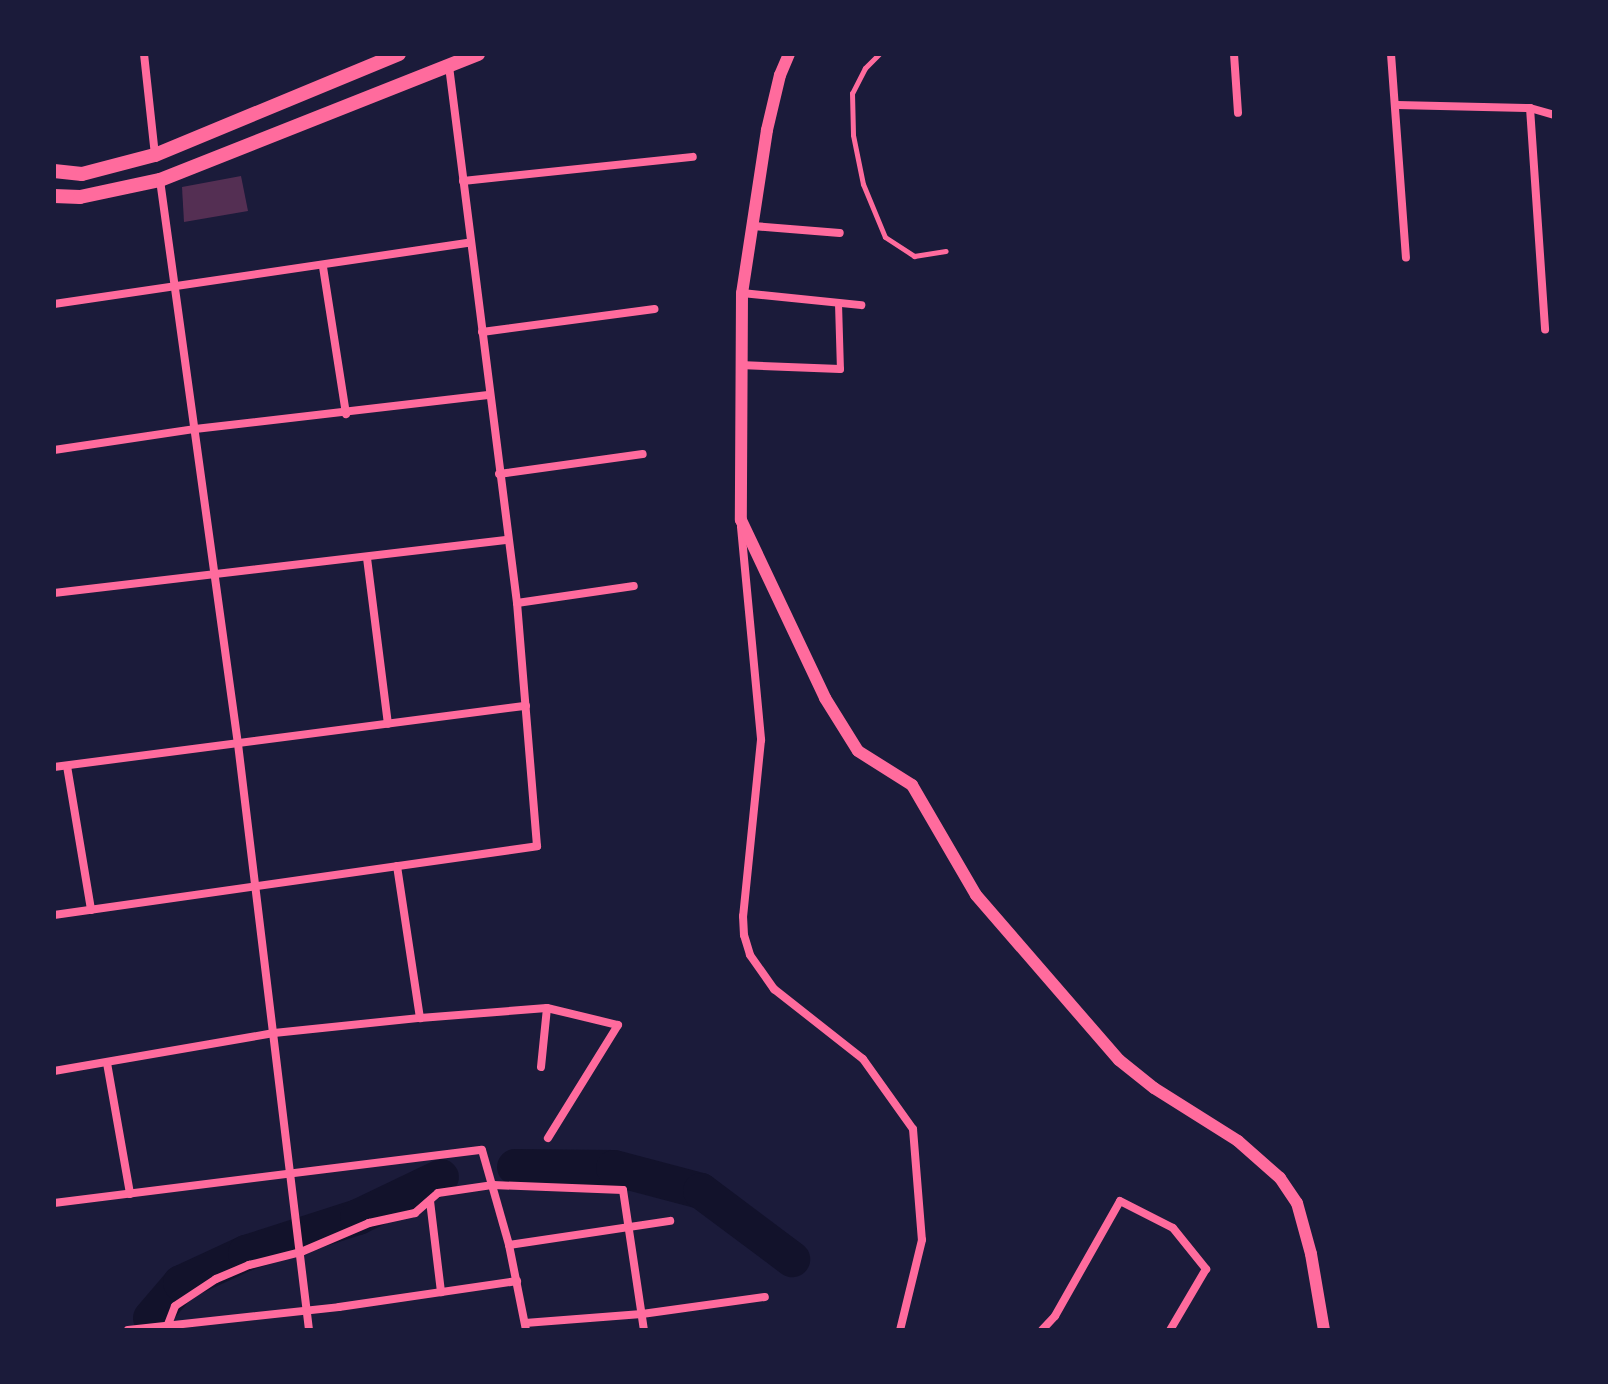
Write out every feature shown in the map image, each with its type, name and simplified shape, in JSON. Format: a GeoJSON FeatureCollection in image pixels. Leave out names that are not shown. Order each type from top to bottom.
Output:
{"type":"FeatureCollection","features":[{"type":"Feature","properties":{"kind":"main road"},"geometry":{"type":"LineString","coordinates":[[54,171],[82,174],[155,155],[399,54]]}},
{"type":"Feature","properties":{"kind":"main road"},"geometry":{"type":"LineString","coordinates":[[54,196],[80,197],[160,180],[478,54]]}},
{"type":"Feature","properties":{"kind":"street"},"geometry":{"type":"LineString","coordinates":[[144,54],[155,155]]}},
{"type":"Feature","properties":{"kind":"street"},"geometry":{"type":"LineString","coordinates":[[789,54],[780,75],[767,130],[742,293],[741,520],[761,740],[743,916],[744,935],[750,955],[774,989],[863,1059],[913,1129],[922,1240],[900,1330]]}},
{"type":"Feature","properties":{"kind":"street"},"geometry":{"type":"LineString","coordinates":[[1234,54],[1238,113]]}},
{"type":"Feature","properties":{"kind":"street"},"geometry":{"type":"LineString","coordinates":[[1391,54],[1406,257]]}},
{"type":"Feature","properties":{"kind":"street"},"geometry":{"type":"LineString","coordinates":[[54,915],[537,846],[517,603],[488,395],[449,66]]}},
{"type":"Feature","properties":{"kind":"street"},"geometry":{"type":"LineString","coordinates":[[1397,105],[1530,108],[1554,115]]}},
{"type":"Feature","properties":{"kind":"street"},"geometry":{"type":"LineString","coordinates":[[1530,108],[1545,329]]}},
{"type":"Feature","properties":{"kind":"street"},"geometry":{"type":"LineString","coordinates":[[463,181],[693,157]]}},
{"type":"Feature","properties":{"kind":"street"},"geometry":{"type":"LineString","coordinates":[[160,180],[238,744],[309,1330]]}},
{"type":"Feature","properties":{"kind":"street"},"geometry":{"type":"LineString","coordinates":[[753,226],[840,233]]}},
{"type":"Feature","properties":{"kind":"street"},"geometry":{"type":"LineString","coordinates":[[54,304],[323,267],[469,243]]}},
{"type":"Feature","properties":{"kind":"street"},"geometry":{"type":"LineString","coordinates":[[323,267],[346,414]]}},
{"type":"Feature","properties":{"kind":"street"},"geometry":{"type":"LineString","coordinates":[[742,293],[861,305]]}},
{"type":"Feature","properties":{"kind":"street"},"geometry":{"type":"LineString","coordinates":[[740,365],[840,369],[838,303]]}},
{"type":"Feature","properties":{"kind":"street"},"geometry":{"type":"LineString","coordinates":[[482,332],[654,309]]}},
{"type":"Feature","properties":{"kind":"street"},"geometry":{"type":"LineString","coordinates":[[54,450],[195,429],[346,414],[488,395]]}},
{"type":"Feature","properties":{"kind":"street"},"geometry":{"type":"LineString","coordinates":[[499,474],[643,454]]}},
{"type":"Feature","properties":{"kind":"street"},"geometry":{"type":"LineString","coordinates":[[741,520],[825,698],[858,751],[912,785],[976,895],[1119,1060],[1154,1088],[1238,1141],[1280,1178],[1297,1203],[1311,1254],[1324,1330]]}},
{"type":"Feature","properties":{"kind":"street"},"geometry":{"type":"LineString","coordinates":[[54,593],[508,540]]}},
{"type":"Feature","properties":{"kind":"street"},"geometry":{"type":"LineString","coordinates":[[367,558],[388,724]]}},
{"type":"Feature","properties":{"kind":"street"},"geometry":{"type":"LineString","coordinates":[[517,603],[634,586]]}},
{"type":"Feature","properties":{"kind":"street"},"geometry":{"type":"LineString","coordinates":[[54,767],[526,706]]}},
{"type":"Feature","properties":{"kind":"street"},"geometry":{"type":"LineString","coordinates":[[67,766],[91,910]]}},
{"type":"Feature","properties":{"kind":"street"},"geometry":{"type":"LineString","coordinates":[[397,866],[420,1018]]}},
{"type":"Feature","properties":{"kind":"street"},"geometry":{"type":"LineString","coordinates":[[541,1067],[547,1008]]}},
{"type":"Feature","properties":{"kind":"street"},"geometry":{"type":"LineString","coordinates":[[54,1071],[274,1033],[420,1018],[547,1008],[618,1025],[548,1138]]}},
{"type":"Feature","properties":{"kind":"street"},"geometry":{"type":"LineString","coordinates":[[107,1063],[130,1194]]}},
{"type":"Feature","properties":{"kind":"street"},"geometry":{"type":"LineString","coordinates":[[54,1203],[482,1150],[509,1245],[525,1326],[765,1297]]}},
{"type":"Feature","properties":{"kind":"street"},"geometry":{"type":"LineString","coordinates":[[167,1327],[175,1306],[216,1279],[369,1223],[415,1213],[449,1190],[493,1185],[623,1190],[644,1330]]}},
{"type":"Feature","properties":{"kind":"street"},"geometry":{"type":"LineString","coordinates":[[430,1201],[441,1292]]}},
{"type":"Feature","properties":{"kind":"street"},"geometry":{"type":"LineString","coordinates":[[1042,1330],[1055,1316],[1120,1201],[1173,1228],[1206,1269],[1170,1330]]}},
{"type":"Feature","properties":{"kind":"street"},"geometry":{"type":"LineString","coordinates":[[509,1245],[670,1221]]}},
{"type":"Feature","properties":{"kind":"street"},"geometry":{"type":"LineString","coordinates":[[128,1330],[306,1310],[517,1281]]}},
{"type":"Feature","properties":{"kind":"lane"},"geometry":{"type":"LineString","coordinates":[[879,54],[865,68],[852,93],[853,135],[863,184],[885,237],[914,256],[946,251]]}},
{"type":"Feature","properties":{"kind":"building"},"geometry":{"type":"Polygon","coordinates":[[[241,176],[248,211],[184,222],[182,187],[241,176]]]}},
{"type":"Feature","properties":{"kind":"waterway"},"geometry":{"type":"LineString","coordinates":[[515,1167],[614,1168],[701,1191],[792,1259]]}},
{"type":"Feature","properties":{"kind":"waterway"},"geometry":{"type":"LineString","coordinates":[[151,1318],[181,1283],[246,1253],[358,1217],[441,1177]]}}]}
